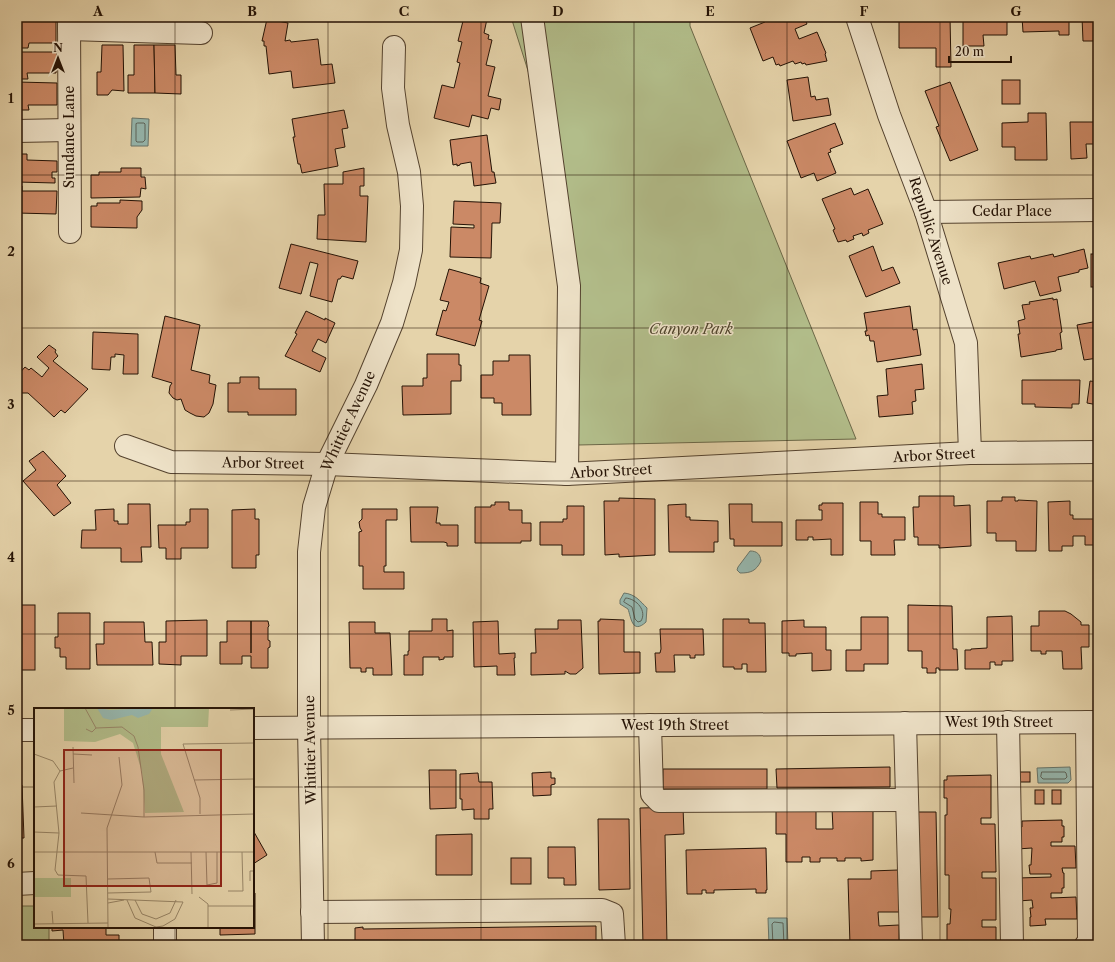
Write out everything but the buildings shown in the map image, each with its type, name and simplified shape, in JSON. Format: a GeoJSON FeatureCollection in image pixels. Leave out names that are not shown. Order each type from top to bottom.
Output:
{"type":"FeatureCollection","features":[{"type":"Feature","properties":{"kind":"street"},"geometry":{"type":"LineString","coordinates":[[532,17],[568,286],[567,474]]}},
{"type":"Feature","properties":{"kind":"street","name":"Republic Avenue"},"geometry":{"type":"LineString","coordinates":[[857,17],[889,115],[926,212],[966,343],[970,453]]}},
{"type":"Feature","properties":{"kind":"street"},"geometry":{"type":"LineString","coordinates":[[69,23],[200,33]]}},
{"type":"Feature","properties":{"kind":"street","name":"Sundance Lane"},"geometry":{"type":"LineString","coordinates":[[69,23],[70,232]]}},
{"type":"Feature","properties":{"kind":"street","name":"Whittier Avenue"},"geometry":{"type":"LineString","coordinates":[[313,945],[308,727],[309,552],[314,508],[327,464],[366,385],[392,323],[404,283],[411,250],[412,206],[409,172],[398,125],[393,88],[394,47]]}},
{"type":"Feature","properties":{"kind":"street"},"geometry":{"type":"LineString","coordinates":[[17,131],[69,130]]}},
{"type":"Feature","properties":{"kind":"street","name":"Cedar Place"},"geometry":{"type":"LineString","coordinates":[[926,212],[1098,210]]}},
{"type":"Feature","properties":{"kind":"street","name":"Arbor Street"},"geometry":{"type":"LineString","coordinates":[[126,446],[171,462],[327,464],[567,474],[970,453],[1098,452]]}},
{"type":"Feature","properties":{"kind":"street"},"geometry":{"type":"LineString","coordinates":[[1008,722],[1012,945]]}},
{"type":"Feature","properties":{"kind":"street"},"geometry":{"type":"LineString","coordinates":[[1086,945],[1089,942],[1092,722]]}},
{"type":"Feature","properties":{"kind":"street","name":"West 19th Street"},"geometry":{"type":"LineString","coordinates":[[254,728],[1092,722]]}},
{"type":"Feature","properties":{"kind":"street"},"geometry":{"type":"LineString","coordinates":[[905,723],[911,945]]}},
{"type":"Feature","properties":{"kind":"street"},"geometry":{"type":"LineString","coordinates":[[650,725],[652,794],[659,801],[907,800]]}},
{"type":"Feature","properties":{"kind":"street"},"geometry":{"type":"LineString","coordinates":[[17,730],[34,730]]}},
{"type":"Feature","properties":{"kind":"street"},"geometry":{"type":"LineString","coordinates":[[17,884],[34,883]]}},
{"type":"Feature","properties":{"kind":"street"},"geometry":{"type":"LineString","coordinates":[[312,912],[602,910],[612,914],[614,945]]}},
{"type":"Feature","properties":{"kind":"street"},"geometry":{"type":"LineString","coordinates":[[165,928],[166,945]]}},
{"type":"Feature","properties":{"kind":"green space","name":"Canyon Park"},"geometry":{"type":"Polygon","coordinates":[[[511,17],[690,17],[690,26],[856,439],[578,445],[579,286],[555,156],[511,17]]]}},
{"type":"Feature","properties":{"kind":"green space"},"geometry":{"type":"Polygon","coordinates":[[[17,906],[34,906],[34,928],[49,928],[49,945],[17,945],[17,906]]]}},
{"type":"Feature","properties":{"kind":"water"},"geometry":{"type":"Polygon","coordinates":[[[132,118],[149,119],[148,146],[131,146],[132,118]]]}},
{"type":"Feature","properties":{"kind":"water"},"geometry":{"type":"Polygon","coordinates":[[[750,551],[758,553],[761,561],[753,571],[740,573],[737,570],[738,567],[750,551]]]}},
{"type":"Feature","properties":{"kind":"water"},"geometry":{"type":"Polygon","coordinates":[[[624,593],[634,596],[647,608],[646,622],[641,626],[635,626],[631,620],[628,609],[620,604],[620,600],[624,593]]]}},
{"type":"Feature","properties":{"kind":"water"},"geometry":{"type":"Polygon","coordinates":[[[1070,767],[1071,780],[1068,783],[1038,783],[1037,768],[1070,767]]]}},
{"type":"Feature","properties":{"kind":"water"},"geometry":{"type":"Polygon","coordinates":[[[768,918],[787,918],[788,945],[769,945],[768,918]]]}}]}
